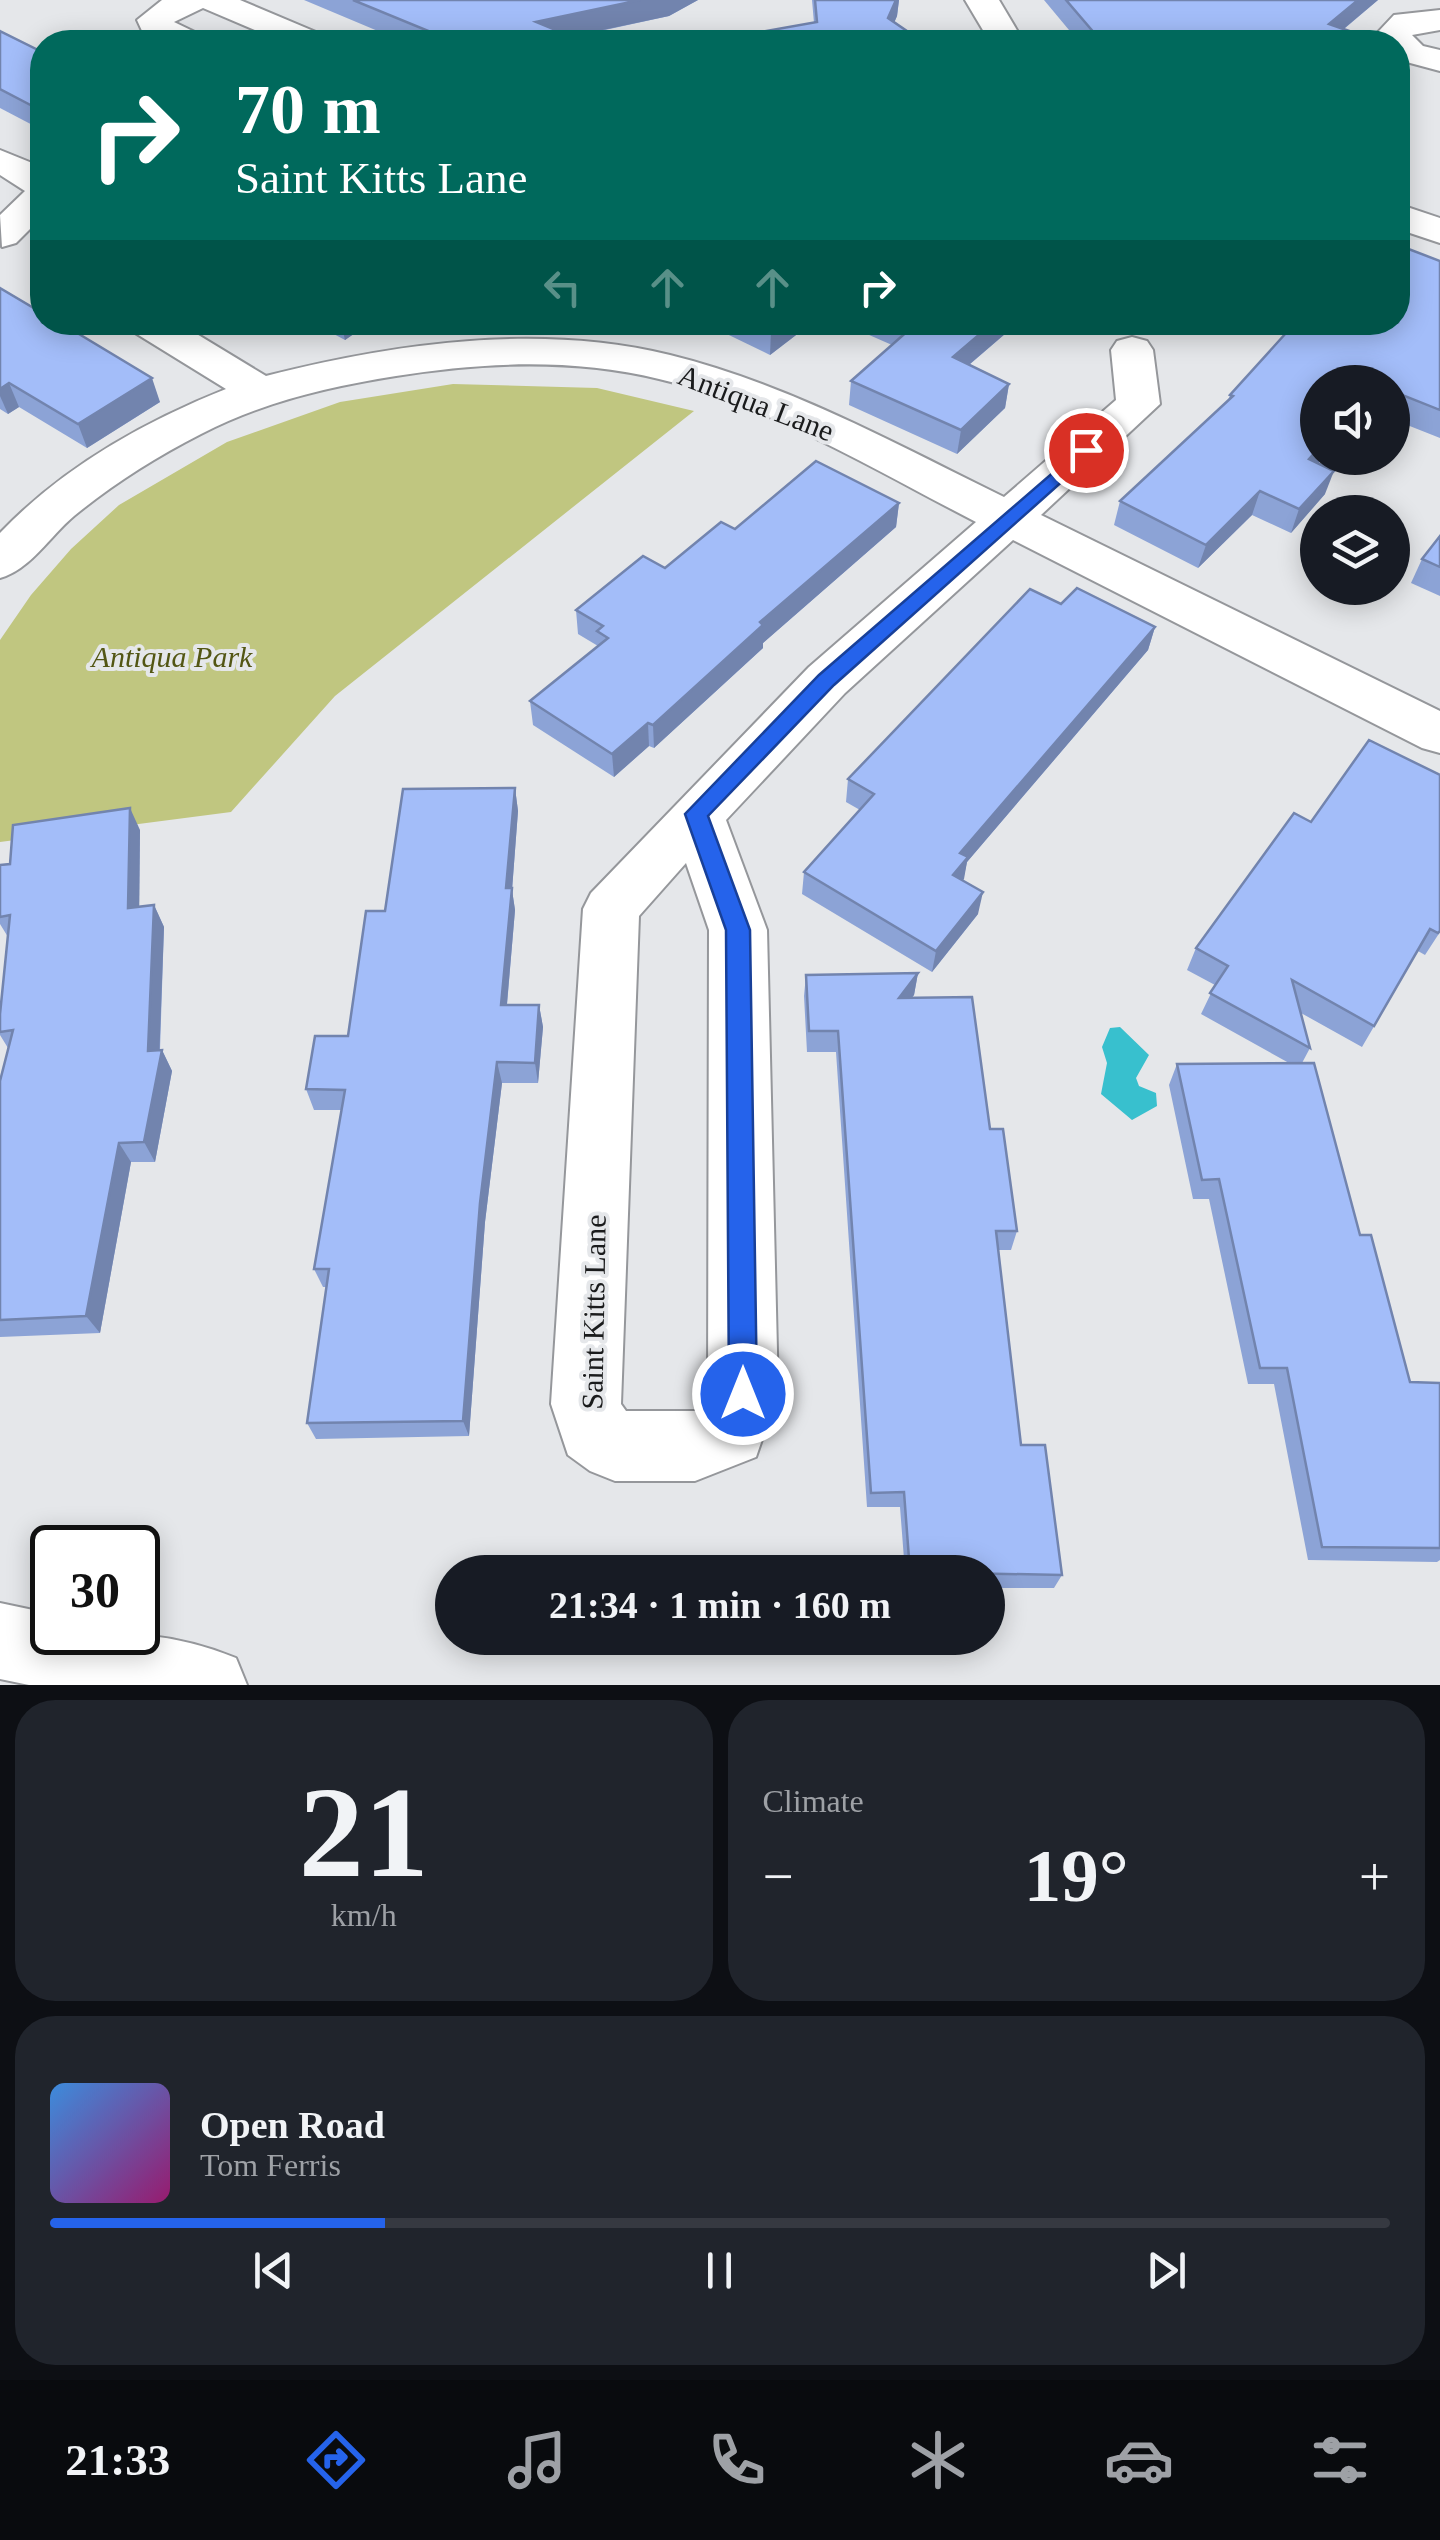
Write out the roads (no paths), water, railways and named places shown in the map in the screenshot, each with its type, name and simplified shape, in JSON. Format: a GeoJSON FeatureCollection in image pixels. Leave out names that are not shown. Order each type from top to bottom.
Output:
{"type":"FeatureCollection","features":[{"type":"Feature","properties":{"kind":"street"},"geometry":{"type":"LineString","coordinates":[[164,30],[155,26],[154,20],[179,4],[195,0]]}},
{"type":"Feature","properties":{"kind":"street"},"geometry":{"type":"LineString","coordinates":[[212,0],[283,30]]}},
{"type":"Feature","properties":{"kind":"street"},"geometry":{"type":"LineString","coordinates":[[982,0],[998,30]]}},
{"type":"Feature","properties":{"kind":"street"},"geometry":{"type":"LineString","coordinates":[[1396,30],[1406,22],[1440,20]]}},
{"type":"Feature","properties":{"kind":"street"},"geometry":{"type":"LineString","coordinates":[[1410,52],[1440,61]]}},
{"type":"Feature","properties":{"kind":"street"},"geometry":{"type":"LineString","coordinates":[[0,160],[30,175]]}},
{"type":"Feature","properties":{"kind":"street"},"geometry":{"type":"LineString","coordinates":[[10,240],[30,212]]}},
{"type":"Feature","properties":{"kind":"street"},"geometry":{"type":"LineString","coordinates":[[1410,220],[1440,230]]}},
{"type":"Feature","properties":{"kind":"street"},"geometry":{"type":"LineString","coordinates":[[169,335],[260,390]]}},
{"type":"Feature","properties":{"kind":"street"},"geometry":{"type":"LineString","coordinates":[[574,354],[601,335]]}},
{"type":"Feature","properties":{"kind":"street","name":"Saint Kitts Lane"},"geometry":{"type":"LineString","coordinates":[[696,814],[738,930],[743,1394],[731,1432],[695,1446],[615,1446],[594,1430],[586,1404],[611,909],[696,814],[827,680],[1138,404],[1132,350]]}},
{"type":"Feature","properties":{"kind":"street","name":"Antiqua Lane"},"geometry":{"type":"LineString","coordinates":[[0,562],[53,509],[125,458],[260,390],[442,356],[574,354],[662,366],[814,422],[1440,734]]}},
{"type":"Feature","properties":{"kind":"street"},"geometry":{"type":"LineString","coordinates":[[0,1640],[208,1685]]}},
{"type":"Feature","properties":{"kind":"water"},"geometry":{"type":"Polygon","coordinates":[[[1120,1027],[1149,1055],[1136,1078],[1139,1086],[1156,1093],[1157,1106],[1132,1120],[1101,1094],[1107,1063],[1102,1047],[1110,1028],[1120,1027]]]}},
{"type":"Feature","properties":{"kind":"park label","name":"Antiqua Park"},"geometry":{"type":"Point","coordinates":[172,657]}}]}
